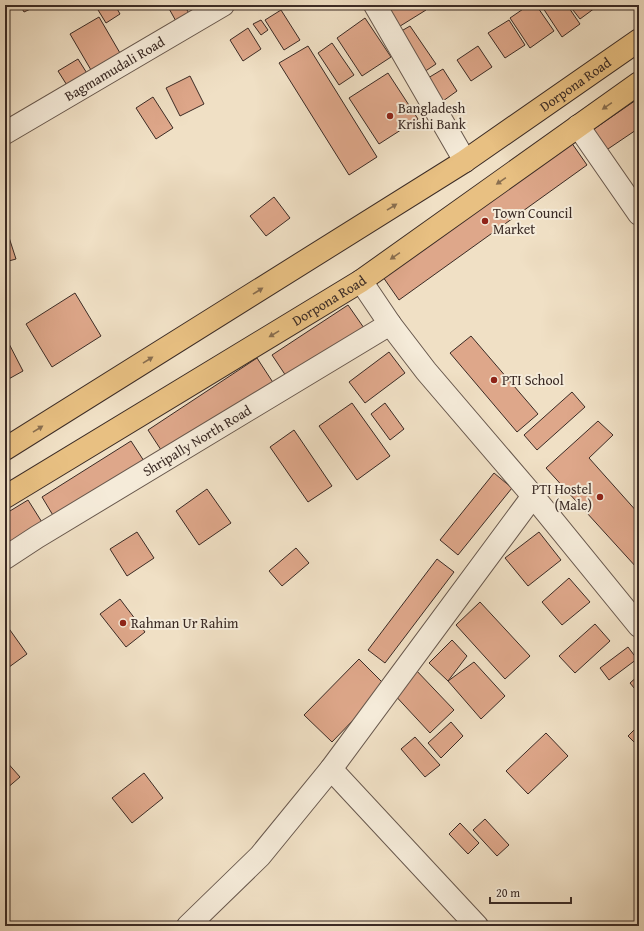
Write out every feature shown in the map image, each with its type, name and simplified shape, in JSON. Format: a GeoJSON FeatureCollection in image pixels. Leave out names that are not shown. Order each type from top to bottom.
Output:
{"type":"FeatureCollection","features":[{"type":"Feature","properties":{"kind":"main road","name":"Dorpona Road"},"geometry":{"type":"LineString","coordinates":[[5,449],[465,161],[639,40]]}},
{"type":"Feature","properties":{"kind":"main road","name":"Dorpona Road"},"geometry":{"type":"LineString","coordinates":[[5,497],[361,281],[639,83]]}},
{"type":"Feature","properties":{"kind":"street","name":"Bagmamudali Road"},"geometry":{"type":"LineString","coordinates":[[5,133],[223,5]]}},
{"type":"Feature","properties":{"kind":"street"},"geometry":{"type":"LineString","coordinates":[[375,5],[465,161]]}},
{"type":"Feature","properties":{"kind":"street"},"geometry":{"type":"LineString","coordinates":[[578,126],[639,214]]}},
{"type":"Feature","properties":{"kind":"street"},"geometry":{"type":"LineString","coordinates":[[361,281],[390,324],[426,371],[533,496],[639,626]]}},
{"type":"Feature","properties":{"kind":"street","name":"Shripally North Road"},"geometry":{"type":"LineString","coordinates":[[5,558],[47,530],[390,324]]}},
{"type":"Feature","properties":{"kind":"street"},"geometry":{"type":"LineString","coordinates":[[188,926],[260,856],[331,769],[533,496]]}},
{"type":"Feature","properties":{"kind":"street"},"geometry":{"type":"LineString","coordinates":[[331,769],[477,926]]}},
{"type":"Feature","properties":{"kind":"building"},"geometry":{"type":"Polygon","coordinates":[[[20,5],[39,5],[24,12],[20,5]]]}},
{"type":"Feature","properties":{"kind":"building"},"geometry":{"type":"Polygon","coordinates":[[[95,5],[115,5],[120,14],[106,23],[95,5]]]}},
{"type":"Feature","properties":{"kind":"building"},"geometry":{"type":"Polygon","coordinates":[[[167,5],[184,5],[190,15],[177,23],[167,5]]]}},
{"type":"Feature","properties":{"kind":"building"},"geometry":{"type":"Polygon","coordinates":[[[383,5],[423,5],[426,10],[397,28],[383,5]]]}},
{"type":"Feature","properties":{"kind":"building"},"geometry":{"type":"Polygon","coordinates":[[[529,5],[536,5],[554,31],[530,48],[510,18],[529,5]]]}},
{"type":"Feature","properties":{"kind":"building"},"geometry":{"type":"Polygon","coordinates":[[[541,5],[567,5],[580,24],[562,37],[541,5]]]}},
{"type":"Feature","properties":{"kind":"building"},"geometry":{"type":"Polygon","coordinates":[[[569,5],[599,5],[580,19],[569,5]]]}},
{"type":"Feature","properties":{"kind":"building"},"geometry":{"type":"Polygon","coordinates":[[[281,10],[300,40],[284,50],[265,20],[281,10]]]}},
{"type":"Feature","properties":{"kind":"building"},"geometry":{"type":"Polygon","coordinates":[[[99,17],[120,53],[91,70],[70,34],[99,17]]]}},
{"type":"Feature","properties":{"kind":"building"},"geometry":{"type":"Polygon","coordinates":[[[365,18],[391,57],[362,76],[337,38],[365,18]]]}},
{"type":"Feature","properties":{"kind":"building"},"geometry":{"type":"Polygon","coordinates":[[[261,20],[268,30],[261,35],[253,24],[261,20]]]}},
{"type":"Feature","properties":{"kind":"building"},"geometry":{"type":"Polygon","coordinates":[[[509,20],[525,45],[505,58],[488,33],[509,20]]]}},
{"type":"Feature","properties":{"kind":"building"},"geometry":{"type":"Polygon","coordinates":[[[410,26],[436,64],[424,72],[398,33],[410,26]]]}},
{"type":"Feature","properties":{"kind":"building"},"geometry":{"type":"Polygon","coordinates":[[[248,28],[261,49],[243,61],[230,40],[248,28]]]}},
{"type":"Feature","properties":{"kind":"building"},"geometry":{"type":"Polygon","coordinates":[[[332,43],[354,75],[339,85],[318,53],[332,43]]]}},
{"type":"Feature","properties":{"kind":"building"},"geometry":{"type":"Polygon","coordinates":[[[308,46],[377,157],[349,175],[279,63],[308,46]]]}},
{"type":"Feature","properties":{"kind":"building"},"geometry":{"type":"Polygon","coordinates":[[[478,46],[492,67],[471,81],[457,60],[478,46]]]}},
{"type":"Feature","properties":{"kind":"building"},"geometry":{"type":"Polygon","coordinates":[[[78,59],[90,78],[70,90],[58,71],[78,59]]]}},
{"type":"Feature","properties":{"kind":"building"},"geometry":{"type":"Polygon","coordinates":[[[443,69],[457,91],[443,101],[428,78],[443,69]]]}},
{"type":"Feature","properties":{"kind":"building"},"geometry":{"type":"Polygon","coordinates":[[[388,73],[418,119],[379,144],[349,98],[388,73]]]}},
{"type":"Feature","properties":{"kind":"building"},"geometry":{"type":"Polygon","coordinates":[[[190,76],[204,104],[180,116],[166,88],[190,76]]]}},
{"type":"Feature","properties":{"kind":"building"},"geometry":{"type":"Polygon","coordinates":[[[153,97],[173,128],[156,139],[136,108],[153,97]]]}},
{"type":"Feature","properties":{"kind":"building"},"geometry":{"type":"Polygon","coordinates":[[[639,98],[639,128],[605,151],[591,131],[639,98]]]}},
{"type":"Feature","properties":{"kind":"building","name":"Town Council Market"},"geometry":{"type":"Polygon","coordinates":[[[571,142],[587,165],[399,300],[383,277],[571,142]]]}},
{"type":"Feature","properties":{"kind":"building"},"geometry":{"type":"Polygon","coordinates":[[[274,197],[290,218],[266,236],[250,216],[274,197]]]}},
{"type":"Feature","properties":{"kind":"building"},"geometry":{"type":"Polygon","coordinates":[[[5,225],[16,259],[5,262],[5,225]]]}},
{"type":"Feature","properties":{"kind":"building"},"geometry":{"type":"Polygon","coordinates":[[[75,293],[101,336],[52,367],[26,324],[75,293]]]}},
{"type":"Feature","properties":{"kind":"building"},"geometry":{"type":"Polygon","coordinates":[[[348,305],[364,328],[288,379],[272,355],[348,305]]]}},
{"type":"Feature","properties":{"kind":"building"},"geometry":{"type":"Polygon","coordinates":[[[5,336],[23,371],[5,381],[5,336]]]}},
{"type":"Feature","properties":{"kind":"building"},"geometry":{"type":"Polygon","coordinates":[[[471,336],[538,414],[517,432],[450,353],[471,336]]]}},
{"type":"Feature","properties":{"kind":"building"},"geometry":{"type":"Polygon","coordinates":[[[389,352],[405,373],[365,403],[349,382],[389,352]]]}},
{"type":"Feature","properties":{"kind":"building"},"geometry":{"type":"Polygon","coordinates":[[[257,358],[274,384],[165,456],[148,430],[257,358]]]}},
{"type":"Feature","properties":{"kind":"building"},"geometry":{"type":"Polygon","coordinates":[[[572,392],[585,407],[537,450],[524,435],[572,392]]]}},
{"type":"Feature","properties":{"kind":"building"},"geometry":{"type":"Polygon","coordinates":[[[352,403],[390,456],[357,480],[319,426],[352,403]]]}},
{"type":"Feature","properties":{"kind":"building"},"geometry":{"type":"Polygon","coordinates":[[[385,403],[404,429],[390,440],[371,414],[385,403]]]}},
{"type":"Feature","properties":{"kind":"building"},"geometry":{"type":"Polygon","coordinates":[[[598,421],[613,435],[589,458],[639,514],[639,567],[637,568],[546,468],[598,421]]]}},
{"type":"Feature","properties":{"kind":"building"},"geometry":{"type":"Polygon","coordinates":[[[294,430],[332,486],[308,502],[270,447],[294,430]]]}},
{"type":"Feature","properties":{"kind":"building"},"geometry":{"type":"Polygon","coordinates":[[[131,441],[144,461],[54,517],[42,497],[131,441]]]}},
{"type":"Feature","properties":{"kind":"building"},"geometry":{"type":"Polygon","coordinates":[[[494,473],[512,488],[458,555],[440,540],[494,473]]]}},
{"type":"Feature","properties":{"kind":"building"},"geometry":{"type":"Polygon","coordinates":[[[207,489],[231,523],[199,545],[176,511],[207,489]]]}},
{"type":"Feature","properties":{"kind":"building"},"geometry":{"type":"Polygon","coordinates":[[[28,500],[45,527],[5,552],[5,514],[28,500]]]}},
{"type":"Feature","properties":{"kind":"building"},"geometry":{"type":"Polygon","coordinates":[[[137,532],[154,558],[127,576],[110,549],[137,532]]]}},
{"type":"Feature","properties":{"kind":"building"},"geometry":{"type":"Polygon","coordinates":[[[539,532],[561,560],[528,586],[505,558],[539,532]]]}},
{"type":"Feature","properties":{"kind":"building"},"geometry":{"type":"Polygon","coordinates":[[[296,548],[309,563],[282,586],[269,571],[296,548]]]}},
{"type":"Feature","properties":{"kind":"building"},"geometry":{"type":"Polygon","coordinates":[[[437,559],[454,572],[385,663],[368,650],[437,559]]]}},
{"type":"Feature","properties":{"kind":"building"},"geometry":{"type":"Polygon","coordinates":[[[569,578],[590,602],[562,625],[542,602],[569,578]]]}},
{"type":"Feature","properties":{"kind":"building","name":"Rahman Ur Rahim"},"geometry":{"type":"Polygon","coordinates":[[[120,599],[145,632],[126,647],[100,614],[120,599]]]}},
{"type":"Feature","properties":{"kind":"building"},"geometry":{"type":"Polygon","coordinates":[[[480,602],[530,656],[505,679],[456,625],[480,602]]]}},
{"type":"Feature","properties":{"kind":"building"},"geometry":{"type":"Polygon","coordinates":[[[5,623],[27,654],[5,670],[5,623]]]}},
{"type":"Feature","properties":{"kind":"building"},"geometry":{"type":"Polygon","coordinates":[[[595,624],[610,641],[575,673],[559,656],[595,624]]]}},
{"type":"Feature","properties":{"kind":"building"},"geometry":{"type":"Polygon","coordinates":[[[452,640],[467,656],[448,681],[429,663],[452,640]]]}},
{"type":"Feature","properties":{"kind":"building"},"geometry":{"type":"Polygon","coordinates":[[[628,647],[637,659],[609,680],[600,668],[628,647]]]}},
{"type":"Feature","properties":{"kind":"building"},"geometry":{"type":"Polygon","coordinates":[[[359,659],[386,686],[332,742],[304,715],[359,659]]]}},
{"type":"Feature","properties":{"kind":"building"},"geometry":{"type":"Polygon","coordinates":[[[474,662],[505,696],[481,719],[448,681],[474,662]]]}},
{"type":"Feature","properties":{"kind":"building"},"geometry":{"type":"Polygon","coordinates":[[[414,668],[454,710],[430,733],[391,691],[414,668]]]}},
{"type":"Feature","properties":{"kind":"building"},"geometry":{"type":"Polygon","coordinates":[[[639,675],[639,694],[630,683],[639,675]]]}},
{"type":"Feature","properties":{"kind":"building"},"geometry":{"type":"Polygon","coordinates":[[[451,722],[463,736],[441,758],[428,743],[451,722]]]}},
{"type":"Feature","properties":{"kind":"building"},"geometry":{"type":"Polygon","coordinates":[[[639,725],[639,747],[628,736],[639,725]]]}},
{"type":"Feature","properties":{"kind":"building"},"geometry":{"type":"Polygon","coordinates":[[[546,733],[568,756],[528,794],[506,771],[546,733]]]}},
{"type":"Feature","properties":{"kind":"building"},"geometry":{"type":"Polygon","coordinates":[[[415,737],[440,765],[425,777],[401,749],[415,737]]]}},
{"type":"Feature","properties":{"kind":"building"},"geometry":{"type":"Polygon","coordinates":[[[5,760],[20,777],[6,789],[5,787],[5,760]]]}},
{"type":"Feature","properties":{"kind":"building"},"geometry":{"type":"Polygon","coordinates":[[[144,773],[163,798],[132,823],[112,798],[144,773]]]}},
{"type":"Feature","properties":{"kind":"building"},"geometry":{"type":"Polygon","coordinates":[[[485,819],[509,845],[497,856],[473,830],[485,819]]]}},
{"type":"Feature","properties":{"kind":"building"},"geometry":{"type":"Polygon","coordinates":[[[460,823],[479,843],[468,854],[449,834],[460,823]]]}},
{"type":"Feature","properties":{"kind":"place","name":"Bangladesh Krishi Bank"},"geometry":{"type":"Point","coordinates":[390,116]}},
{"type":"Feature","properties":{"kind":"place","name":"Town Council Market"},"geometry":{"type":"Point","coordinates":[485,221]}},
{"type":"Feature","properties":{"kind":"place","name":"PTI School"},"geometry":{"type":"Point","coordinates":[494,380]}},
{"type":"Feature","properties":{"kind":"place","name":"PTI Hostel (Male)"},"geometry":{"type":"Point","coordinates":[600,497]}},
{"type":"Feature","properties":{"kind":"place","name":"Rahman Ur Rahim"},"geometry":{"type":"Point","coordinates":[123,623]}}]}
